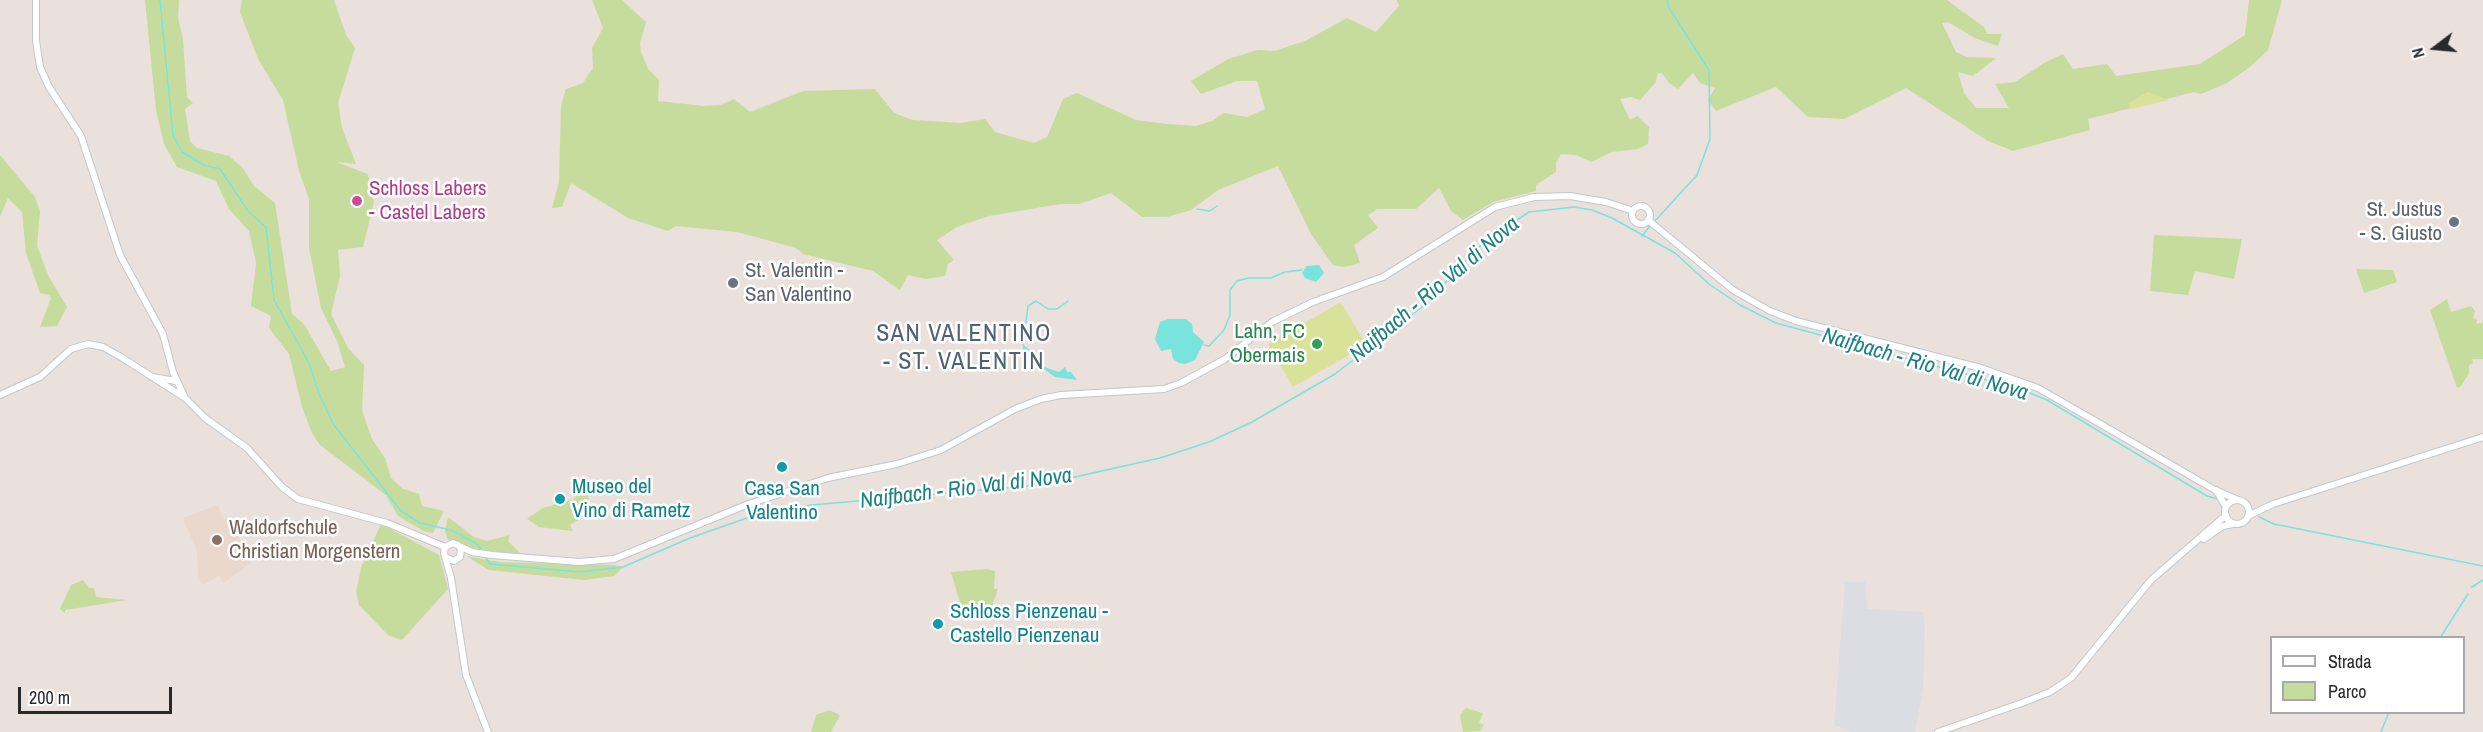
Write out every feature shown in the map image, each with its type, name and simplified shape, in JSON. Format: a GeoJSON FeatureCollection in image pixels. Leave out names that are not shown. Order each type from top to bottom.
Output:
{"type":"FeatureCollection","features":[{"type":"Feature","properties":{"kind":"main road"},"geometry":{"type":"LineString","coordinates":[[36,0],[36,41],[40,67],[52,92],[81,136],[120,255],[163,334],[176,381],[185,398]]}},
{"type":"Feature","properties":{"kind":"main road"},"geometry":{"type":"LineString","coordinates":[[488,732],[466,675],[445,553],[451,543],[474,552],[492,555],[579,562],[614,559],[746,505],[828,478],[897,464],[941,450],[1015,409],[1061,395],[1114,394],[1164,389],[1199,376],[1272,322],[1291,312],[1391,273],[1478,216],[1512,202],[1534,197],[1570,196],[1606,202],[1633,211]]}},
{"type":"Feature","properties":{"kind":"main road"},"geometry":{"type":"LineString","coordinates":[[1652,222],[1635,223],[1631,216],[1633,211],[1637,207],[1645,207],[1649,211],[1652,222],[1733,290],[1770,311],[1796,321],[1981,368],[2038,388],[2215,490],[2253,506],[2273,504]]}},
{"type":"Feature","properties":{"kind":"main road"},"geometry":{"type":"LineString","coordinates":[[0,395],[40,377],[67,351],[82,344],[103,347],[185,398],[205,418],[247,448],[282,487],[298,499],[387,523],[426,540],[445,553],[459,557],[474,552]]}},
{"type":"Feature","properties":{"kind":"main road"},"geometry":{"type":"LineString","coordinates":[[154,377],[165,375],[171,363]]}},
{"type":"Feature","properties":{"kind":"main road"},"geometry":{"type":"LineString","coordinates":[[154,377],[176,381]]}},
{"type":"Feature","properties":{"kind":"main road"},"geometry":{"type":"LineString","coordinates":[[166,387],[176,381]]}},
{"type":"Feature","properties":{"kind":"main road"},"geometry":{"type":"LineString","coordinates":[[2198,541],[2223,526],[2241,524],[2250,515],[2273,504],[2483,437]]}},
{"type":"Feature","properties":{"kind":"main road"},"geometry":{"type":"LineString","coordinates":[[2215,490],[2226,507],[2226,516],[2233,524]]}},
{"type":"Feature","properties":{"kind":"main road"},"geometry":{"type":"LineString","coordinates":[[2226,507],[2238,500]]}},
{"type":"Feature","properties":{"kind":"main road"},"geometry":{"type":"LineString","coordinates":[[2246,503],[2250,515]]}},
{"type":"Feature","properties":{"kind":"main road"},"geometry":{"type":"LineString","coordinates":[[1938,732],[2050,692],[2071,678],[2151,580],[2226,516]]}},
{"type":"Feature","properties":{"kind":"main road"},"geometry":{"type":"LineString","coordinates":[[451,578],[459,557],[458,545]]}},
{"type":"Feature","properties":{"kind":"shaded area","name":"Waldorfschule Christian Morgenstern"},"geometry":{"type":"Polygon","coordinates":[[[218,505],[223,519],[232,520],[251,563],[223,583],[219,576],[202,585],[198,574],[197,551],[183,518],[218,505]]]}},
{"type":"Feature","properties":{"kind":"shaded area"},"geometry":{"type":"Polygon","coordinates":[[[1845,582],[1865,582],[1867,609],[1923,612],[1925,627],[1923,688],[1915,732],[1853,732],[1834,725],[1845,582]]]}},
{"type":"Feature","properties":{"kind":"green space"},"geometry":{"type":"Polygon","coordinates":[[[145,0],[179,0],[178,18],[183,39],[187,97],[193,103],[185,109],[190,141],[197,148],[229,156],[243,168],[254,186],[275,203],[292,314],[304,324],[331,371],[345,367],[337,341],[321,308],[309,248],[309,199],[299,171],[283,100],[258,59],[240,12],[242,0],[334,0],[346,35],[355,48],[338,103],[342,128],[356,164],[336,162],[368,174],[374,202],[363,247],[338,250],[340,276],[331,314],[348,348],[364,365],[362,410],[372,439],[385,458],[391,478],[403,489],[419,494],[422,506],[444,511],[433,533],[423,531],[398,516],[386,495],[320,445],[312,433],[302,407],[289,354],[269,328],[271,316],[251,306],[256,263],[249,231],[229,209],[216,181],[177,167],[164,144],[156,110],[145,0]]]}},
{"type":"Feature","properties":{"kind":"green space"},"geometry":{"type":"Polygon","coordinates":[[[592,0],[622,0],[646,22],[640,43],[641,52],[648,69],[659,80],[658,101],[703,106],[720,105],[734,99],[750,112],[803,91],[875,89],[894,113],[913,120],[961,123],[985,119],[995,132],[1034,143],[1047,137],[1063,99],[1077,93],[1136,120],[1196,126],[1212,121],[1224,113],[1247,117],[1265,109],[1257,81],[1237,81],[1201,94],[1191,81],[1228,59],[1258,50],[1274,51],[1305,41],[1347,18],[1376,32],[1399,6],[1397,0],[1947,0],[1984,27],[1987,34],[2002,34],[1998,46],[1975,38],[1948,22],[1942,23],[1956,52],[1967,57],[1996,58],[1973,76],[1958,72],[1964,93],[1976,108],[2009,108],[1995,84],[2015,82],[2063,54],[2073,69],[2107,64],[2116,76],[2200,64],[2245,35],[2249,0],[2282,0],[2268,50],[2250,67],[2227,83],[2201,94],[2194,92],[2088,119],[2090,130],[2013,151],[1988,141],[1906,88],[1844,119],[1808,117],[1776,87],[1716,111],[1708,100],[1715,88],[1700,83],[1693,73],[1678,89],[1669,83],[1662,73],[1657,74],[1656,82],[1640,100],[1631,97],[1620,99],[1630,120],[1637,116],[1649,127],[1648,144],[1638,149],[1612,152],[1591,162],[1576,155],[1561,154],[1556,162],[1556,172],[1536,185],[1536,191],[1493,202],[1463,220],[1451,211],[1439,188],[1416,209],[1377,209],[1368,215],[1378,228],[1354,245],[1360,263],[1344,267],[1333,265],[1311,234],[1278,166],[1218,190],[1191,210],[1167,217],[1142,217],[1111,193],[1079,204],[1060,204],[989,216],[957,227],[937,240],[954,260],[948,264],[945,276],[926,279],[908,275],[900,290],[873,271],[803,254],[796,248],[737,232],[676,226],[668,231],[628,218],[571,183],[562,207],[552,208],[559,182],[561,106],[566,89],[583,83],[593,68],[592,48],[603,28],[592,0]]]}},
{"type":"Feature","properties":{"kind":"green space"},"geometry":{"type":"Polygon","coordinates":[[[2148,92],[2169,100],[2131,109],[2129,103],[2148,92]]]}},
{"type":"Feature","properties":{"kind":"green space"},"geometry":{"type":"Polygon","coordinates":[[[0,155],[35,197],[40,211],[37,246],[49,277],[67,307],[57,326],[40,327],[51,298],[49,295],[40,293],[26,253],[22,212],[8,198],[0,217],[0,155]]]}},
{"type":"Feature","properties":{"kind":"green space"},"geometry":{"type":"Polygon","coordinates":[[[2154,235],[2242,239],[2234,279],[2195,271],[2188,295],[2150,291],[2154,235]]]}},
{"type":"Feature","properties":{"kind":"green space"},"geometry":{"type":"Polygon","coordinates":[[[2356,269],[2393,270],[2397,282],[2364,293],[2356,269]]]}},
{"type":"Feature","properties":{"kind":"green space"},"geometry":{"type":"Polygon","coordinates":[[[2447,299],[2451,312],[2471,306],[2475,311],[2473,318],[2477,320],[2476,324],[2482,323],[2483,320],[2483,359],[2472,359],[2473,363],[2469,365],[2469,373],[2461,386],[2457,388],[2430,310],[2447,299]]]}},
{"type":"Feature","properties":{"kind":"green space","name":"Lahn, FC Obermais"},"geometry":{"type":"Polygon","coordinates":[[[1341,302],[1366,345],[1293,387],[1268,344],[1341,302]]]}},
{"type":"Feature","properties":{"kind":"green space"},"geometry":{"type":"Polygon","coordinates":[[[586,484],[591,512],[570,525],[573,531],[539,527],[527,519],[543,508],[574,499],[586,484]]]}},
{"type":"Feature","properties":{"kind":"green space"},"geometry":{"type":"Polygon","coordinates":[[[448,517],[474,537],[487,541],[510,535],[508,541],[522,555],[471,548],[448,540],[445,531],[448,517]]]}},
{"type":"Feature","properties":{"kind":"green space"},"geometry":{"type":"Polygon","coordinates":[[[381,524],[439,555],[448,589],[402,640],[388,635],[359,605],[356,591],[362,565],[381,524]]]}},
{"type":"Feature","properties":{"kind":"green space"},"geometry":{"type":"Polygon","coordinates":[[[466,556],[500,562],[623,567],[614,576],[584,580],[489,570],[466,556]]]}},
{"type":"Feature","properties":{"kind":"green space"},"geometry":{"type":"Polygon","coordinates":[[[987,569],[995,571],[994,589],[998,589],[988,618],[961,606],[951,572],[987,569]]]}},
{"type":"Feature","properties":{"kind":"green space"},"geometry":{"type":"Polygon","coordinates":[[[83,580],[89,588],[94,588],[96,597],[127,600],[65,610],[65,613],[60,609],[71,585],[83,580]]]}},
{"type":"Feature","properties":{"kind":"green space"},"geometry":{"type":"Polygon","coordinates":[[[1466,708],[1483,713],[1479,723],[1484,725],[1480,731],[1463,732],[1460,715],[1466,708]]]}},
{"type":"Feature","properties":{"kind":"green space"},"geometry":{"type":"Polygon","coordinates":[[[829,710],[840,715],[831,732],[811,732],[816,715],[829,710]]]}},
{"type":"Feature","properties":{"kind":"water"},"geometry":{"type":"Polygon","coordinates":[[[1319,265],[1324,273],[1316,282],[1305,278],[1302,273],[1307,266],[1319,265]]]}},
{"type":"Feature","properties":{"kind":"water"},"geometry":{"type":"Polygon","coordinates":[[[1168,319],[1186,319],[1192,324],[1193,332],[1204,342],[1195,360],[1185,364],[1179,363],[1173,359],[1171,349],[1161,351],[1155,339],[1160,322],[1168,319]]]}},
{"type":"Feature","properties":{"kind":"water"},"geometry":{"type":"Polygon","coordinates":[[[1023,345],[1032,351],[1038,362],[1047,368],[1059,372],[1065,367],[1067,372],[1071,372],[1077,380],[1055,377],[1033,361],[1028,364],[1024,360],[1023,345]]]}},
{"type":"Feature","properties":{"kind":"waterway","name":"Naifbach - Rio Val di Nova"},"geometry":{"type":"LineString","coordinates":[[160,0],[173,135],[182,152],[204,165],[220,169],[248,211],[266,227],[274,300],[309,363],[319,394],[334,425],[401,511],[420,523],[451,530],[477,544],[482,551]]}},
{"type":"Feature","properties":{"kind":"waterway"},"geometry":{"type":"LineString","coordinates":[[1654,222],[1697,175],[1710,139],[1709,70],[1669,8],[1667,0]]}},
{"type":"Feature","properties":{"kind":"waterway"},"geometry":{"type":"LineString","coordinates":[[1197,209],[1210,211],[1217,206]]}},
{"type":"Feature","properties":{"kind":"waterway","name":"Naifbach - Rio Val di Nova"},"geometry":{"type":"LineString","coordinates":[[486,558],[490,564],[580,572],[623,567],[690,538],[764,512],[812,505],[1039,485],[1160,458],[1209,442],[1252,422],[1335,374],[1422,307],[1485,241],[1529,212],[1574,207],[1592,210],[1612,218],[1675,253],[1709,284],[1740,305],[1776,323],[2020,389],[2047,400],[2207,496],[2218,499]]}},
{"type":"Feature","properties":{"kind":"waterway"},"geometry":{"type":"LineString","coordinates":[[1642,236],[1650,226]]}},
{"type":"Feature","properties":{"kind":"waterway"},"geometry":{"type":"LineString","coordinates":[[1204,345],[1209,346],[1224,330],[1230,315],[1230,290],[1237,281],[1248,278],[1271,278],[1285,272],[1302,270]]}},
{"type":"Feature","properties":{"kind":"waterway"},"geometry":{"type":"LineString","coordinates":[[1023,345],[1028,306],[1036,301],[1048,309],[1057,309],[1068,301]]}},
{"type":"Feature","properties":{"kind":"waterway","name":"Naifbach - Rio Val di Nova"},"geometry":{"type":"LineString","coordinates":[[2259,517],[2274,524],[2483,566]]}},
{"type":"Feature","properties":{"kind":"waterway"},"geometry":{"type":"LineString","coordinates":[[2472,587],[2483,580]]}},
{"type":"Feature","properties":{"kind":"waterway"},"geometry":{"type":"LineString","coordinates":[[2441,636],[2468,594]]}},
{"type":"Feature","properties":{"kind":"waterway"},"geometry":{"type":"LineString","coordinates":[[2381,732],[2388,714]]}},
{"type":"Feature","properties":{"kind":"place","name":"Schloss Labers - Castel Labers"},"geometry":{"type":"Point","coordinates":[357,201]}},
{"type":"Feature","properties":{"kind":"place","name":"St. Justus - S. Giusto"},"geometry":{"type":"Point","coordinates":[2454,222]}},
{"type":"Feature","properties":{"kind":"place","name":"St. Valentin - San Valentino"},"geometry":{"type":"Point","coordinates":[733,283]}},
{"type":"Feature","properties":{"kind":"place","name":"Lahn, FC Obermais"},"geometry":{"type":"Point","coordinates":[1317,344]}},
{"type":"Feature","properties":{"kind":"place","name":"Casa San Valentino"},"geometry":{"type":"Point","coordinates":[782,467]}},
{"type":"Feature","properties":{"kind":"place","name":"Museo del Vino di Rametz"},"geometry":{"type":"Point","coordinates":[560,499]}},
{"type":"Feature","properties":{"kind":"place","name":"Waldorfschule Christian Morgenstern"},"geometry":{"type":"Point","coordinates":[217,540]}},
{"type":"Feature","properties":{"kind":"place","name":"Schloss Pienzenau - Castello Pienzenau"},"geometry":{"type":"Point","coordinates":[938,624]}},
{"type":"Feature","properties":{"kind":"district","name":"SAN VALENTINO - ST. VALENTIN"},"geometry":{"type":"Point","coordinates":[964,349]}}]}
